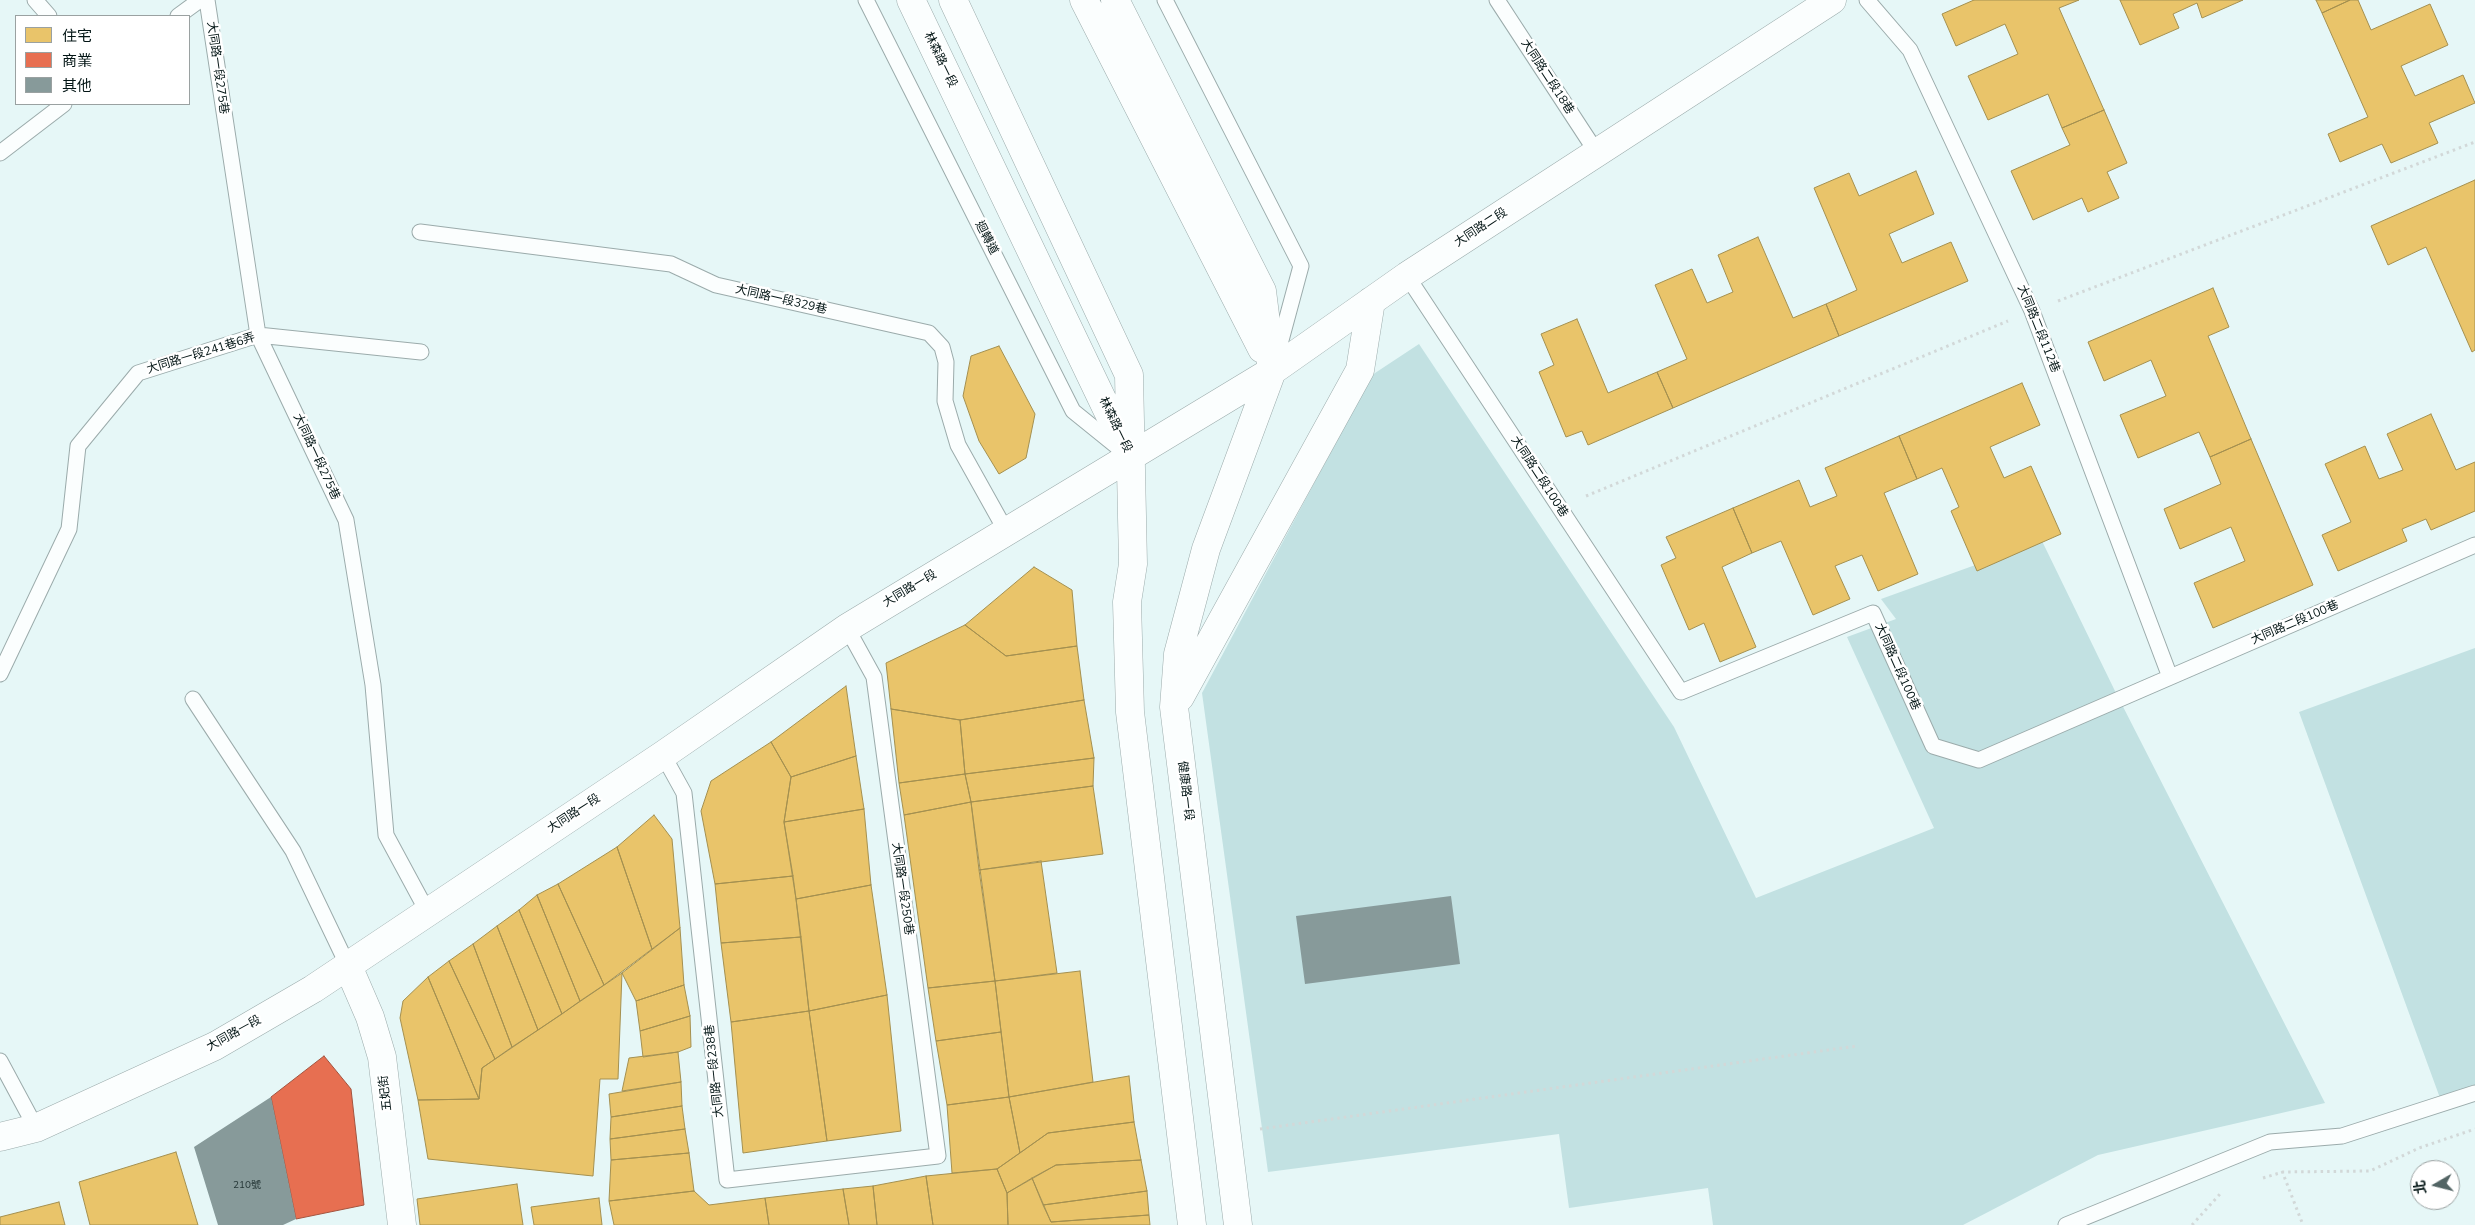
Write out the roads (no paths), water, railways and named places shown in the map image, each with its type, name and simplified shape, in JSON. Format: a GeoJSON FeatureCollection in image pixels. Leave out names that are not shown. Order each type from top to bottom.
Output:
{"type":"FeatureCollection","features":[{"type":"Feature","properties":{"kind":"street","name":"林森路一段"},"geometry":{"type":"LineString","coordinates":[[911,0],[1130,457]]}},
{"type":"Feature","properties":{"kind":"street","name":"林森路一段"},"geometry":{"type":"LineString","coordinates":[[953,0],[1130,375],[1130,457]]}},
{"type":"Feature","properties":{"kind":"street"},"geometry":{"type":"LineString","coordinates":[[1084,0],[1272,371]]}},
{"type":"Feature","properties":{"kind":"street"},"geometry":{"type":"LineString","coordinates":[[1115,0],[1262,291],[1272,371]]}},
{"type":"Feature","properties":{"kind":"street","name":"大同路二段"},"geometry":{"type":"LineString","coordinates":[[1130,457],[1272,371],[1407,276],[1832,0]]}},
{"type":"Feature","properties":{"kind":"street"},"geometry":{"type":"LineString","coordinates":[[1174,707],[1360,370],[1371,301]]}},
{"type":"Feature","properties":{"kind":"street","name":"健康路一段"},"geometry":{"type":"LineString","coordinates":[[1238,1225],[1174,707],[1178,654],[1206,549],[1272,371]]}},
{"type":"Feature","properties":{"kind":"street","name":"大同路一段"},"geometry":{"type":"LineString","coordinates":[[0,1137],[36,1128],[215,1046],[294,1001],[663,755],[847,628],[1130,457]]}},
{"type":"Feature","properties":{"kind":"street"},"geometry":{"type":"LineString","coordinates":[[1130,457],[1133,564],[1127,602],[1130,712],[1192,1225]]}},
{"type":"Feature","properties":{"kind":"street","name":"五妃街"},"geometry":{"type":"LineString","coordinates":[[348,966],[370,1017],[382,1057],[402,1225]]}},
{"type":"Feature","properties":{"kind":"lane"},"geometry":{"type":"LineString","coordinates":[[35,0],[48,15]]}},
{"type":"Feature","properties":{"kind":"lane"},"geometry":{"type":"LineString","coordinates":[[179,15],[200,0]]}},
{"type":"Feature","properties":{"kind":"lane","name":"大同路一段275巷"},"geometry":{"type":"LineString","coordinates":[[207,0],[258,335],[346,520],[373,685],[386,835],[427,911]]}},
{"type":"Feature","properties":{"kind":"lane","name":"迴轉道"},"geometry":{"type":"LineString","coordinates":[[866,0],[1072,411],[1130,457]]}},
{"type":"Feature","properties":{"kind":"lane"},"geometry":{"type":"LineString","coordinates":[[1165,0],[1301,266],[1272,371]]}},
{"type":"Feature","properties":{"kind":"lane","name":"大同路二段18巷"},"geometry":{"type":"LineString","coordinates":[[1497,0],[1597,154]]}},
{"type":"Feature","properties":{"kind":"lane","name":"大同路二段112巷"},"geometry":{"type":"LineString","coordinates":[[1867,0],[1910,50],[2032,310],[2170,677]]}},
{"type":"Feature","properties":{"kind":"lane"},"geometry":{"type":"LineString","coordinates":[[0,153],[63,105]]}},
{"type":"Feature","properties":{"kind":"lane","name":"大同路一段329巷"},"geometry":{"type":"LineString","coordinates":[[420,232],[671,264],[716,285],[929,334],[942,346],[946,362],[945,401],[958,445],[1006,531]]}},
{"type":"Feature","properties":{"kind":"lane","name":"大同路二段100巷"},"geometry":{"type":"LineString","coordinates":[[1407,276],[1680,692],[1873,613],[1933,746],[1979,760],[2475,545]]}},
{"type":"Feature","properties":{"kind":"lane","name":"大同路一段241巷6弄"},"geometry":{"type":"LineString","coordinates":[[0,674],[69,529],[78,446],[138,374],[258,335],[421,352]]}},
{"type":"Feature","properties":{"kind":"lane","name":"大同路一段250巷"},"geometry":{"type":"LineString","coordinates":[[847,628],[874,677],[938,1156]]}},
{"type":"Feature","properties":{"kind":"lane"},"geometry":{"type":"LineString","coordinates":[[193,699],[294,851],[348,966]]}},
{"type":"Feature","properties":{"kind":"lane","name":"大同路一段238巷"},"geometry":{"type":"LineString","coordinates":[[663,755],[684,793],[727,1180],[938,1156]]}},
{"type":"Feature","properties":{"kind":"lane"},"geometry":{"type":"LineString","coordinates":[[0,1060],[36,1128]]}},
{"type":"Feature","properties":{"kind":"lane"},"geometry":{"type":"LineString","coordinates":[[2066,1225],[2270,1142],[2342,1136],[2475,1092]]}}]}
